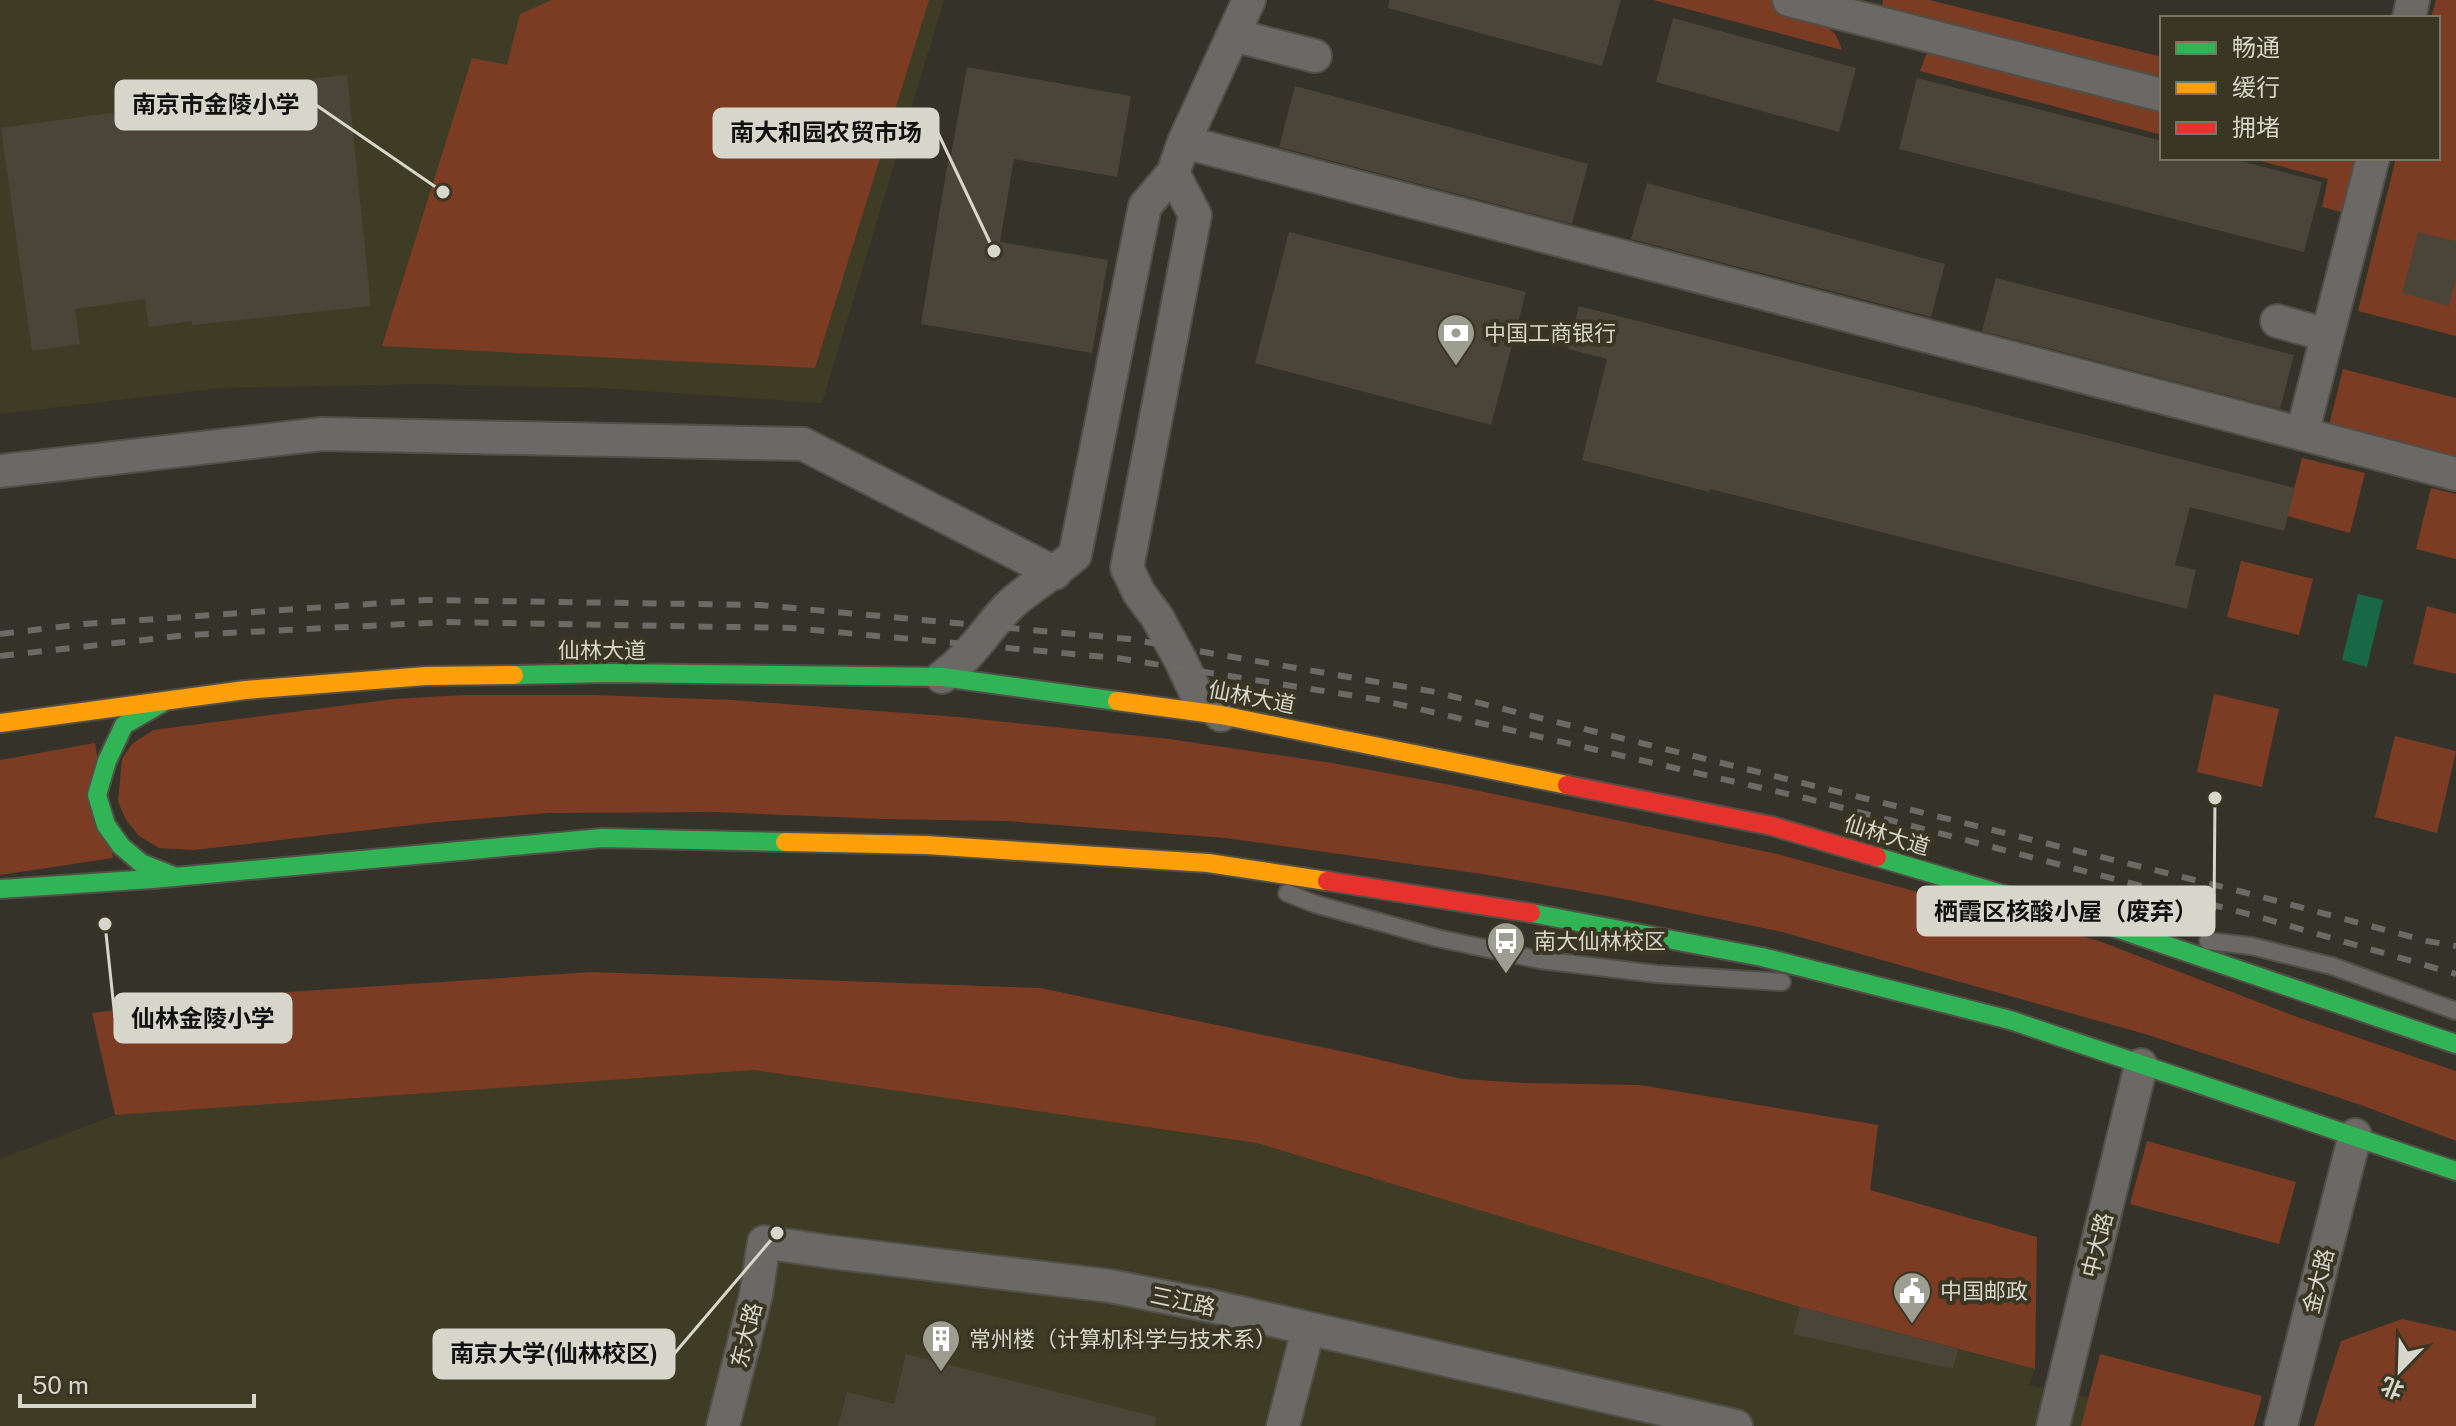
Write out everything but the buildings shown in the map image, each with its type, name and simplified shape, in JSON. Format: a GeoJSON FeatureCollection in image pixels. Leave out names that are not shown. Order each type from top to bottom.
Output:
{"type":"FeatureCollection","features":[{"type":"Feature","properties":{"kind":"main road","name":"仙林大道"},"geometry":{"type":"LineString","coordinates":[[0,723],[245,690],[426,676],[609,673],[942,677],[1221,715],[1772,826],[2119,929],[2456,1044]]}},
{"type":"Feature","properties":{"kind":"main road"},"geometry":{"type":"LineString","coordinates":[[168,700],[124,725],[107,761],[97,795],[106,825],[121,846],[141,863],[176,877]]}},
{"type":"Feature","properties":{"kind":"main road"},"geometry":{"type":"LineString","coordinates":[[0,889],[176,877],[602,838],[926,845],[1215,864],[1546,916],[1762,957],[2010,1020],[2456,1171]]}},
{"type":"Feature","properties":{"kind":"street"},"geometry":{"type":"LineString","coordinates":[[942,677],[964,661],[1007,608],[1075,555],[1145,206],[1173,173],[1249,0]]}},
{"type":"Feature","properties":{"kind":"street"},"geometry":{"type":"LineString","coordinates":[[1789,0],[2160,94]]}},
{"type":"Feature","properties":{"kind":"street"},"geometry":{"type":"LineString","coordinates":[[1233,35],[1315,56]]}},
{"type":"Feature","properties":{"kind":"street"},"geometry":{"type":"LineString","coordinates":[[1184,142],[2456,474]]}},
{"type":"Feature","properties":{"kind":"street"},"geometry":{"type":"LineString","coordinates":[[2302,434],[2372,160]]}},
{"type":"Feature","properties":{"kind":"street"},"geometry":{"type":"LineString","coordinates":[[1173,173],[1195,215],[1127,568],[1139,593],[1157,617],[1195,691],[1221,715]]}},
{"type":"Feature","properties":{"kind":"street"},"geometry":{"type":"LineString","coordinates":[[2277,321],[2327,335]]}},
{"type":"Feature","properties":{"kind":"street"},"geometry":{"type":"LineString","coordinates":[[0,471],[322,434],[803,444],[1055,573]]}},
{"type":"Feature","properties":{"kind":"street","name":"中大路"},"geometry":{"type":"LineString","coordinates":[[2053,1426],[2141,1065]]}},
{"type":"Feature","properties":{"kind":"street","name":"金大路"},"geometry":{"type":"LineString","coordinates":[[2281,1426],[2355,1135]]}},
{"type":"Feature","properties":{"kind":"street","name":"三江路"},"geometry":{"type":"LineString","coordinates":[[764,1242],[1110,1286],[1211,1306],[1736,1426]]}},
{"type":"Feature","properties":{"kind":"street","name":"东大路"},"geometry":{"type":"LineString","coordinates":[[723,1426],[756,1295],[764,1242]]}},
{"type":"Feature","properties":{"kind":"street"},"geometry":{"type":"LineString","coordinates":[[1283,1426],[1308,1330]]}},
{"type":"Feature","properties":{"kind":"lane"},"geometry":{"type":"LineString","coordinates":[[1215,864],[1315,904],[1437,938],[1540,960],[1657,974],[1894,990]]}},
{"type":"Feature","properties":{"kind":"lane"},"geometry":{"type":"LineString","coordinates":[[2119,929],[2251,946],[2332,966],[2456,1011]]}},
{"type":"Feature","properties":{"kind":"shaded area"},"geometry":{"type":"Polygon","coordinates":[[[0,0],[944,0],[822,403],[602,388],[424,384],[221,388],[0,414],[0,0]]]}},
{"type":"Feature","properties":{"kind":"shaded area"},"geometry":{"type":"Polygon","coordinates":[[[552,0],[929,0],[815,368],[382,346],[472,58],[507,65],[520,14],[552,0]]]}},
{"type":"Feature","properties":{"kind":"shaded area"},"geometry":{"type":"Polygon","coordinates":[[[1653,0],[1804,0],[1804,4],[1836,35],[1842,50],[1653,0]]]}},
{"type":"Feature","properties":{"kind":"shaded area"},"geometry":{"type":"Polygon","coordinates":[[[1883,0],[1929,0],[2160,57],[2160,134],[1920,71],[1926,55],[1942,40],[1893,27],[1883,0]]]}},
{"type":"Feature","properties":{"kind":"shaded area"},"geometry":{"type":"Polygon","coordinates":[[[2436,0],[2456,0],[2456,336],[2358,311],[2396,160],[2440,160],[2440,16],[2432,16],[2436,0]]]}},
{"type":"Feature","properties":{"kind":"shaded area"},"geometry":{"type":"Polygon","coordinates":[[[2257,160],[2362,160],[2349,214],[2322,207],[2328,179],[2257,160]]]}},
{"type":"Feature","properties":{"kind":"shaded area"},"geometry":{"type":"Polygon","coordinates":[[[2343,369],[2456,398],[2456,465],[2329,425],[2343,369]]]}},
{"type":"Feature","properties":{"kind":"shaded area"},"geometry":{"type":"Polygon","coordinates":[[[2302,458],[2365,473],[2350,533],[2287,516],[2302,458]]]}},
{"type":"Feature","properties":{"kind":"shaded area"},"geometry":{"type":"Polygon","coordinates":[[[2431,488],[2456,494],[2456,559],[2416,549],[2431,488]]]}},
{"type":"Feature","properties":{"kind":"shaded area"},"geometry":{"type":"Polygon","coordinates":[[[2241,561],[2313,579],[2299,635],[2227,617],[2241,561]]]}},
{"type":"Feature","properties":{"kind":"shaded area"},"geometry":{"type":"Polygon","coordinates":[[[2358,594],[2383,600],[2367,667],[2342,660],[2358,594]]]}},
{"type":"Feature","properties":{"kind":"shaded area"},"geometry":{"type":"Polygon","coordinates":[[[2427,606],[2456,614],[2456,674],[2413,664],[2427,606]]]}},
{"type":"Feature","properties":{"kind":"shaded area"},"geometry":{"type":"Polygon","coordinates":[[[2214,694],[2279,709],[2262,787],[2197,772],[2214,694]]]}},
{"type":"Feature","properties":{"kind":"shaded area"},"geometry":{"type":"Polygon","coordinates":[[[466,695],[594,695],[732,700],[958,717],[1169,739],[1332,763],[1451,785],[1777,854],[2099,941],[2300,1018],[2456,1071],[2456,1141],[2361,1105],[2145,1034],[1782,932],[1482,874],[1226,838],[1007,821],[714,812],[549,813],[438,822],[194,850],[159,848],[139,836],[126,820],[118,802],[122,759],[132,744],[153,730],[394,699],[466,695]]]}},
{"type":"Feature","properties":{"kind":"shaded area"},"geometry":{"type":"Polygon","coordinates":[[[2395,736],[2456,751],[2437,833],[2375,817],[2395,736]]]}},
{"type":"Feature","properties":{"kind":"shaded area"},"geometry":{"type":"Polygon","coordinates":[[[95,743],[113,858],[0,875],[0,760],[95,743]]]}},
{"type":"Feature","properties":{"kind":"shaded area"},"geometry":{"type":"Polygon","coordinates":[[[592,972],[1040,988],[1462,1079],[1640,1085],[1878,1125],[1870,1190],[2037,1237],[2035,1369],[1800,1307],[1257,1143],[754,1070],[115,1115],[92,1013],[242,995],[592,972]]]}},
{"type":"Feature","properties":{"kind":"shaded area"},"geometry":{"type":"Polygon","coordinates":[[[754,1070],[1257,1143],[1800,1307],[2035,1369],[2029,1385],[2206,1426],[0,1426],[0,1159],[115,1115],[754,1070]]]}},
{"type":"Feature","properties":{"kind":"shaded area"},"geometry":{"type":"Polygon","coordinates":[[[2147,1141],[2296,1182],[2279,1244],[2130,1204],[2147,1141]]]}},
{"type":"Feature","properties":{"kind":"shaded area"},"geometry":{"type":"Polygon","coordinates":[[[2402,1319],[2456,1331],[2456,1426],[2314,1426],[2341,1341],[2402,1319]]]}},
{"type":"Feature","properties":{"kind":"shaded area"},"geometry":{"type":"Polygon","coordinates":[[[2100,1354],[2262,1396],[2254,1426],[2081,1426],[2100,1354]]]}},
{"type":"Feature","properties":{"kind":"railway"},"geometry":{"type":"LineString","coordinates":[[0,634],[84,624],[426,600],[760,605],[1129,639],[1435,692],[2456,946]]}},
{"type":"Feature","properties":{"kind":"railway"},"geometry":{"type":"LineString","coordinates":[[0,656],[188,635],[446,622],[791,628],[1117,658],[1380,700],[1805,798],[2252,915],[2456,974]]}},
{"type":"Feature","properties":{"kind":"traffic: fast"},"geometry":{"type":"LineString","coordinates":[[514,675],[609,673],[942,677],[1117,701]]}},
{"type":"Feature","properties":{"kind":"traffic: fast"},"geometry":{"type":"LineString","coordinates":[[162,703],[124,725],[107,761],[97,795],[106,825],[121,846],[141,863],[176,877]]}},
{"type":"Feature","properties":{"kind":"traffic: fast"},"geometry":{"type":"LineString","coordinates":[[0,889],[152,879],[602,838],[785,842]]}},
{"type":"Feature","properties":{"kind":"traffic: fast"},"geometry":{"type":"LineString","coordinates":[[1877,857],[2119,929],[2456,1044]]}},
{"type":"Feature","properties":{"kind":"traffic: fast"},"geometry":{"type":"LineString","coordinates":[[1531,913],[1762,957],[2010,1020],[2456,1171]]}},
{"type":"Feature","properties":{"kind":"traffic: slow"},"geometry":{"type":"LineString","coordinates":[[0,723],[245,690],[426,676],[514,675]]}},
{"type":"Feature","properties":{"kind":"traffic: slow"},"geometry":{"type":"LineString","coordinates":[[1117,701],[1221,715],[1567,785]]}},
{"type":"Feature","properties":{"kind":"traffic: slow"},"geometry":{"type":"LineString","coordinates":[[785,842],[926,845],[1208,863],[1327,881]]}},
{"type":"Feature","properties":{"kind":"traffic: jam"},"geometry":{"type":"LineString","coordinates":[[1567,785],[1772,826],[1877,857]]}},
{"type":"Feature","properties":{"kind":"traffic: jam"},"geometry":{"type":"LineString","coordinates":[[1327,881],[1531,913]]}},
{"type":"Feature","properties":{"kind":"place","name":"南京市金陵小学"},"geometry":{"type":"Point","coordinates":[443,192]}},
{"type":"Feature","properties":{"kind":"place","name":"南大和园农贸市场"},"geometry":{"type":"Point","coordinates":[994,251]}},
{"type":"Feature","properties":{"kind":"place","name":"中国工商银行"},"geometry":{"type":"Point","coordinates":[1456,367]}},
{"type":"Feature","properties":{"kind":"place","name":"栖霞区核酸小屋（废弃）"},"geometry":{"type":"Point","coordinates":[2215,798]}},
{"type":"Feature","properties":{"kind":"place","name":"仙林金陵小学"},"geometry":{"type":"Point","coordinates":[105,924]}},
{"type":"Feature","properties":{"kind":"place","name":"南大仙林校区"},"geometry":{"type":"Point","coordinates":[1506,975]}},
{"type":"Feature","properties":{"kind":"place","name":"南京大学(仙林校区)"},"geometry":{"type":"Point","coordinates":[777,1233]}},
{"type":"Feature","properties":{"kind":"place","name":"中国邮政"},"geometry":{"type":"Point","coordinates":[1912,1325]}},
{"type":"Feature","properties":{"kind":"place","name":"常州楼（计算机科学与技术系）"},"geometry":{"type":"Point","coordinates":[941,1373]}}]}
